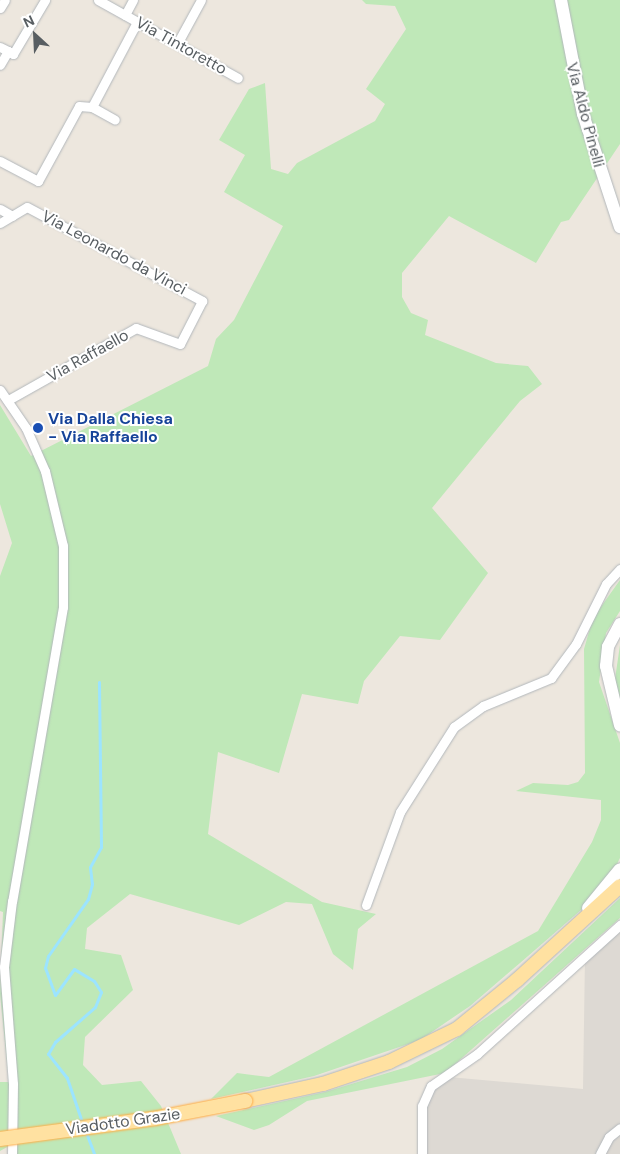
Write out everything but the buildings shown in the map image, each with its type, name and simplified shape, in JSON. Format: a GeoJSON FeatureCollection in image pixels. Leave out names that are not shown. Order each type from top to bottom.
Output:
{"type":"FeatureCollection","features":[{"type":"Feature","properties":{"kind":"main road","name":"Via Aldo Pinelli"},"geometry":{"type":"LineString","coordinates":[[561,0],[583,114],[620,227]]}},
{"type":"Feature","properties":{"kind":"main road"},"geometry":{"type":"LineString","coordinates":[[620,624],[608,646],[607,674],[620,725]]}},
{"type":"Feature","properties":{"kind":"main road"},"geometry":{"type":"LineString","coordinates":[[612,698],[620,712]]}},
{"type":"Feature","properties":{"kind":"main road"},"geometry":{"type":"LineString","coordinates":[[478,1012],[491,995],[589,907],[620,869]]}},
{"type":"Feature","properties":{"kind":"main road","name":"Viadotto Grazie"},"geometry":{"type":"LineString","coordinates":[[0,1139],[157,1118],[245,1101],[323,1084],[389,1062],[442,1037],[478,1012],[620,886]]}},
{"type":"Feature","properties":{"kind":"street"},"geometry":{"type":"LineString","coordinates":[[0,8],[5,0]]}},
{"type":"Feature","properties":{"kind":"street"},"geometry":{"type":"LineString","coordinates":[[0,65],[4,49],[13,54],[45,0]]}},
{"type":"Feature","properties":{"kind":"street","name":"Via Tintoretto"},"geometry":{"type":"LineString","coordinates":[[98,0],[238,78]]}},
{"type":"Feature","properties":{"kind":"street"},"geometry":{"type":"LineString","coordinates":[[125,15],[133,0]]}},
{"type":"Feature","properties":{"kind":"street"},"geometry":{"type":"LineString","coordinates":[[178,44],[201,0]]}},
{"type":"Feature","properties":{"kind":"street"},"geometry":{"type":"LineString","coordinates":[[92,107],[138,22]]}},
{"type":"Feature","properties":{"kind":"street"},"geometry":{"type":"LineString","coordinates":[[0,161],[38,181],[79,106],[92,107],[115,120]]}},
{"type":"Feature","properties":{"kind":"street","name":"Via Leonardo da Vinci"},"geometry":{"type":"LineString","coordinates":[[12,216],[28,207],[202,301]]}},
{"type":"Feature","properties":{"kind":"street"},"geometry":{"type":"LineString","coordinates":[[0,209],[12,216],[0,223]]}},
{"type":"Feature","properties":{"kind":"street","name":"Via Raffaello"},"geometry":{"type":"LineString","coordinates":[[8,400],[136,328],[180,344],[202,301]]}},
{"type":"Feature","properties":{"kind":"street"},"geometry":{"type":"LineString","coordinates":[[0,390],[26,428],[45,471],[63,546],[63,607],[4,967],[13,1084],[12,1154]]}},
{"type":"Feature","properties":{"kind":"street"},"geometry":{"type":"LineString","coordinates":[[366,905],[400,812],[454,727],[483,706],[551,678],[576,644],[606,584],[620,569]]}},
{"type":"Feature","properties":{"kind":"street"},"geometry":{"type":"LineString","coordinates":[[422,1154],[422,1106],[431,1086],[477,1054],[620,925]]}},
{"type":"Feature","properties":{"kind":"street"},"geometry":{"type":"LineString","coordinates":[[600,1154],[609,1137],[620,1128]]}},
{"type":"Feature","properties":{"kind":"shaded area"},"geometry":{"type":"Polygon","coordinates":[[[620,925],[620,1154],[422,1154],[426,1094],[449,1077],[583,1089],[585,956],[620,925]]]}},
{"type":"Feature","properties":{"kind":"green space"},"geometry":{"type":"Polygon","coordinates":[[[362,0],[620,0],[620,144],[569,220],[561,222],[536,263],[449,216],[402,273],[402,297],[411,313],[428,320],[425,335],[496,363],[528,366],[542,384],[520,401],[432,508],[488,573],[440,640],[400,636],[364,681],[358,704],[302,694],[279,773],[218,752],[208,834],[322,902],[376,914],[358,929],[353,970],[333,954],[312,904],[286,902],[239,925],[130,894],[87,928],[85,949],[121,955],[133,990],[85,1037],[83,1065],[102,1085],[141,1081],[161,1106],[181,1154],[9,1154],[9,1146],[0,1151],[0,1082],[9,1082],[0,994],[3,912],[0,911],[0,576],[12,543],[0,504],[0,405],[31,456],[208,366],[216,339],[234,320],[283,226],[224,192],[245,155],[219,140],[249,89],[265,83],[271,169],[288,174],[297,163],[375,121],[385,104],[366,89],[406,29],[395,6],[366,4],[362,0]]]}},
{"type":"Feature","properties":{"kind":"green space"},"geometry":{"type":"Polygon","coordinates":[[[620,580],[620,611],[606,633],[599,682],[620,743],[620,858],[611,876],[589,903],[470,1006],[420,1040],[314,1076],[211,1099],[237,1073],[269,1077],[538,931],[592,842],[601,820],[601,800],[516,791],[533,783],[568,785],[578,782],[585,773],[584,649],[593,618],[620,580]]]}},
{"type":"Feature","properties":{"kind":"green space"},"geometry":{"type":"Polygon","coordinates":[[[620,645],[620,699],[615,679],[620,645]]]}},
{"type":"Feature","properties":{"kind":"green space"},"geometry":{"type":"Polygon","coordinates":[[[620,898],[620,918],[445,1073],[307,1101],[269,1125],[254,1130],[216,1116],[325,1092],[407,1067],[442,1049],[511,1000],[620,898]]]}},
{"type":"Feature","properties":{"kind":"waterway"},"geometry":{"type":"LineString","coordinates":[[83,1125],[67,1078],[48,1054],[55,1042],[95,1007],[101,992],[94,981],[74,969],[55,995],[45,968],[48,956],[88,899],[92,884],[90,867],[101,847],[99,682]]}},
{"type":"Feature","properties":{"kind":"waterway"},"geometry":{"type":"LineString","coordinates":[[85,1130],[94,1154]]}},
{"type":"Feature","properties":{"kind":"place","name":"Via Dalla Chiesa - Via Raffaello"},"geometry":{"type":"Point","coordinates":[38,428]}}]}
